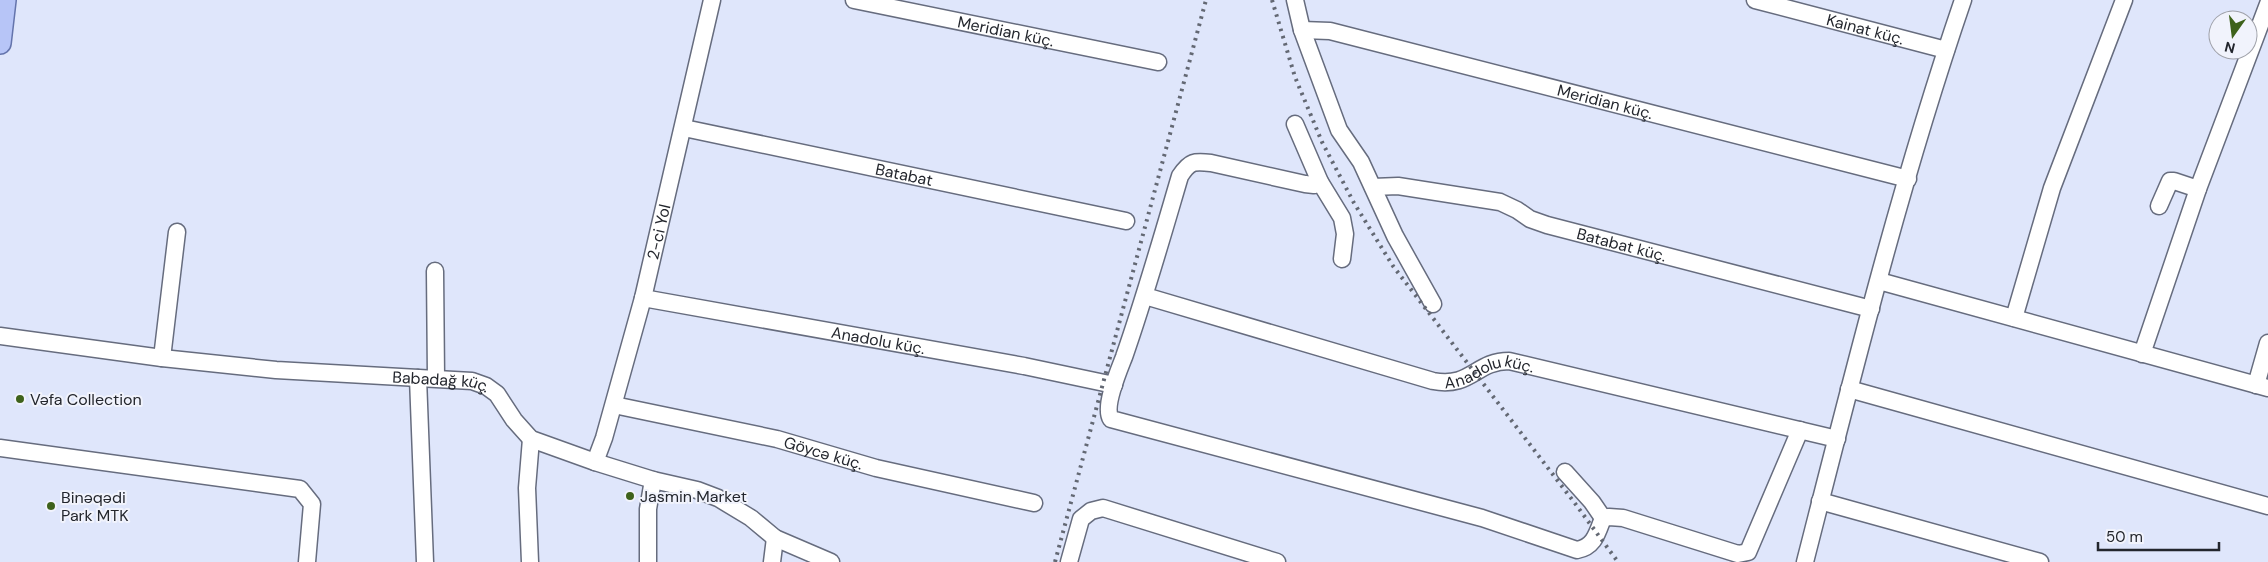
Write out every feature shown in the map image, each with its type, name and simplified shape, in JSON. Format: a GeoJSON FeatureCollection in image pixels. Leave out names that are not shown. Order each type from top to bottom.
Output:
{"type":"FeatureCollection","features":[{"type":"Feature","properties":{"kind":"main road"},"geometry":{"type":"LineString","coordinates":[[0,43],[5,0]]}},
{"type":"Feature","properties":{"kind":"street","name":"2-ci Yol"},"geometry":{"type":"LineString","coordinates":[[594,462],[614,405],[643,298],[684,128],[712,0]]}},
{"type":"Feature","properties":{"kind":"street","name":"Meridian küç."},"geometry":{"type":"LineString","coordinates":[[854,0],[1158,62]]}},
{"type":"Feature","properties":{"kind":"street"},"geometry":{"type":"LineString","coordinates":[[1294,0],[1302,30],[1339,130],[1373,187],[1395,236],[1433,304]]}},
{"type":"Feature","properties":{"kind":"street","name":"Kainat küç."},"geometry":{"type":"LineString","coordinates":[[1755,0],[1946,50]]}},
{"type":"Feature","properties":{"kind":"street"},"geometry":{"type":"LineString","coordinates":[[1805,562],[1871,309],[1946,50],[1964,0]]}},
{"type":"Feature","properties":{"kind":"street"},"geometry":{"type":"LineString","coordinates":[[2014,318],[2052,188],[2124,0]]}},
{"type":"Feature","properties":{"kind":"street"},"geometry":{"type":"LineString","coordinates":[[2142,354],[2198,189],[2268,4]]}},
{"type":"Feature","properties":{"kind":"street","name":"Meridian küç."},"geometry":{"type":"LineString","coordinates":[[1302,30],[1330,32],[1908,179]]}},
{"type":"Feature","properties":{"kind":"street"},"geometry":{"type":"LineString","coordinates":[[1295,124],[1320,182],[1342,218],[1345,234],[1342,259]]}},
{"type":"Feature","properties":{"kind":"street","name":"Batabat"},"geometry":{"type":"LineString","coordinates":[[684,128],[1126,221]]}},
{"type":"Feature","properties":{"kind":"street"},"geometry":{"type":"LineString","coordinates":[[1320,182],[1314,185],[1305,184],[1211,163],[1197,162],[1188,165],[1180,176],[1145,296],[1114,385],[1108,411],[1111,419],[1482,518],[1577,550],[1587,548],[1592,543],[1603,518]]}},
{"type":"Feature","properties":{"kind":"street"},"geometry":{"type":"LineString","coordinates":[[2159,206],[2170,181],[2174,180],[2198,189]]}},
{"type":"Feature","properties":{"kind":"street","name":"Batabat küç."},"geometry":{"type":"LineString","coordinates":[[1373,187],[1398,186],[1500,202],[1547,226],[1871,309]]}},
{"type":"Feature","properties":{"kind":"street"},"geometry":{"type":"LineString","coordinates":[[162,358],[177,232]]}},
{"type":"Feature","properties":{"kind":"street"},"geometry":{"type":"LineString","coordinates":[[435,271],[436,378]]}},
{"type":"Feature","properties":{"kind":"street"},"geometry":{"type":"LineString","coordinates":[[1879,281],[2262,387],[2268,344]]}},
{"type":"Feature","properties":{"kind":"street","name":"Anadolu küç."},"geometry":{"type":"LineString","coordinates":[[1145,296],[1432,380],[1455,383],[1486,365],[1497,361],[1509,360],[1837,439]]}},
{"type":"Feature","properties":{"kind":"street","name":"Anadolu küç."},"geometry":{"type":"LineString","coordinates":[[643,298],[1024,366],[1114,385]]}},
{"type":"Feature","properties":{"kind":"street","name":"Babadağ küç."},"geometry":{"type":"LineString","coordinates":[[0,336],[162,358],[340,375],[472,381],[486,386],[497,394],[514,420],[531,439],[594,462],[653,480],[697,490],[718,498],[751,518],[775,538],[805,553],[831,562]]}},
{"type":"Feature","properties":{"kind":"street"},"geometry":{"type":"LineString","coordinates":[[418,378],[425,562]]}},
{"type":"Feature","properties":{"kind":"street"},"geometry":{"type":"LineString","coordinates":[[1849,389],[2268,506]]}},
{"type":"Feature","properties":{"kind":"street","name":"Göycə küç."},"geometry":{"type":"LineString","coordinates":[[614,405],[778,439],[876,468],[1034,503]]}},
{"type":"Feature","properties":{"kind":"street"},"geometry":{"type":"LineString","coordinates":[[1603,518],[1610,516],[1623,518],[1738,554],[1744,554],[1748,552],[1800,430]]}},
{"type":"Feature","properties":{"kind":"street"},"geometry":{"type":"LineString","coordinates":[[530,562],[527,488],[531,439]]}},
{"type":"Feature","properties":{"kind":"street"},"geometry":{"type":"LineString","coordinates":[[0,448],[300,489],[312,504],[307,562]]}},
{"type":"Feature","properties":{"kind":"street"},"geometry":{"type":"LineString","coordinates":[[1565,472],[1592,502],[1603,518]]}},
{"type":"Feature","properties":{"kind":"street"},"geometry":{"type":"LineString","coordinates":[[648,562],[648,509],[653,480]]}},
{"type":"Feature","properties":{"kind":"street"},"geometry":{"type":"LineString","coordinates":[[1820,502],[2040,562]]}},
{"type":"Feature","properties":{"kind":"street"},"geometry":{"type":"LineString","coordinates":[[1069,562],[1081,519],[1091,511],[1103,508],[1276,562]]}},
{"type":"Feature","properties":{"kind":"street"},"geometry":{"type":"LineString","coordinates":[[772,562],[775,538]]}},
{"type":"Feature","properties":{"kind":"railway"},"geometry":{"type":"LineString","coordinates":[[1055,562],[1206,0]]}},
{"type":"Feature","properties":{"kind":"railway"},"geometry":{"type":"LineString","coordinates":[[1272,0],[1295,77],[1322,142],[1354,203],[1393,266],[1618,562]]}},
{"type":"Feature","properties":{"kind":"place","name":"Vəfa Collection"},"geometry":{"type":"Point","coordinates":[20,399]}},
{"type":"Feature","properties":{"kind":"place","name":"Jasmin Market"},"geometry":{"type":"Point","coordinates":[630,496]}},
{"type":"Feature","properties":{"kind":"place","name":"Binəqədi Park MTK"},"geometry":{"type":"Point","coordinates":[51,506]}}]}
